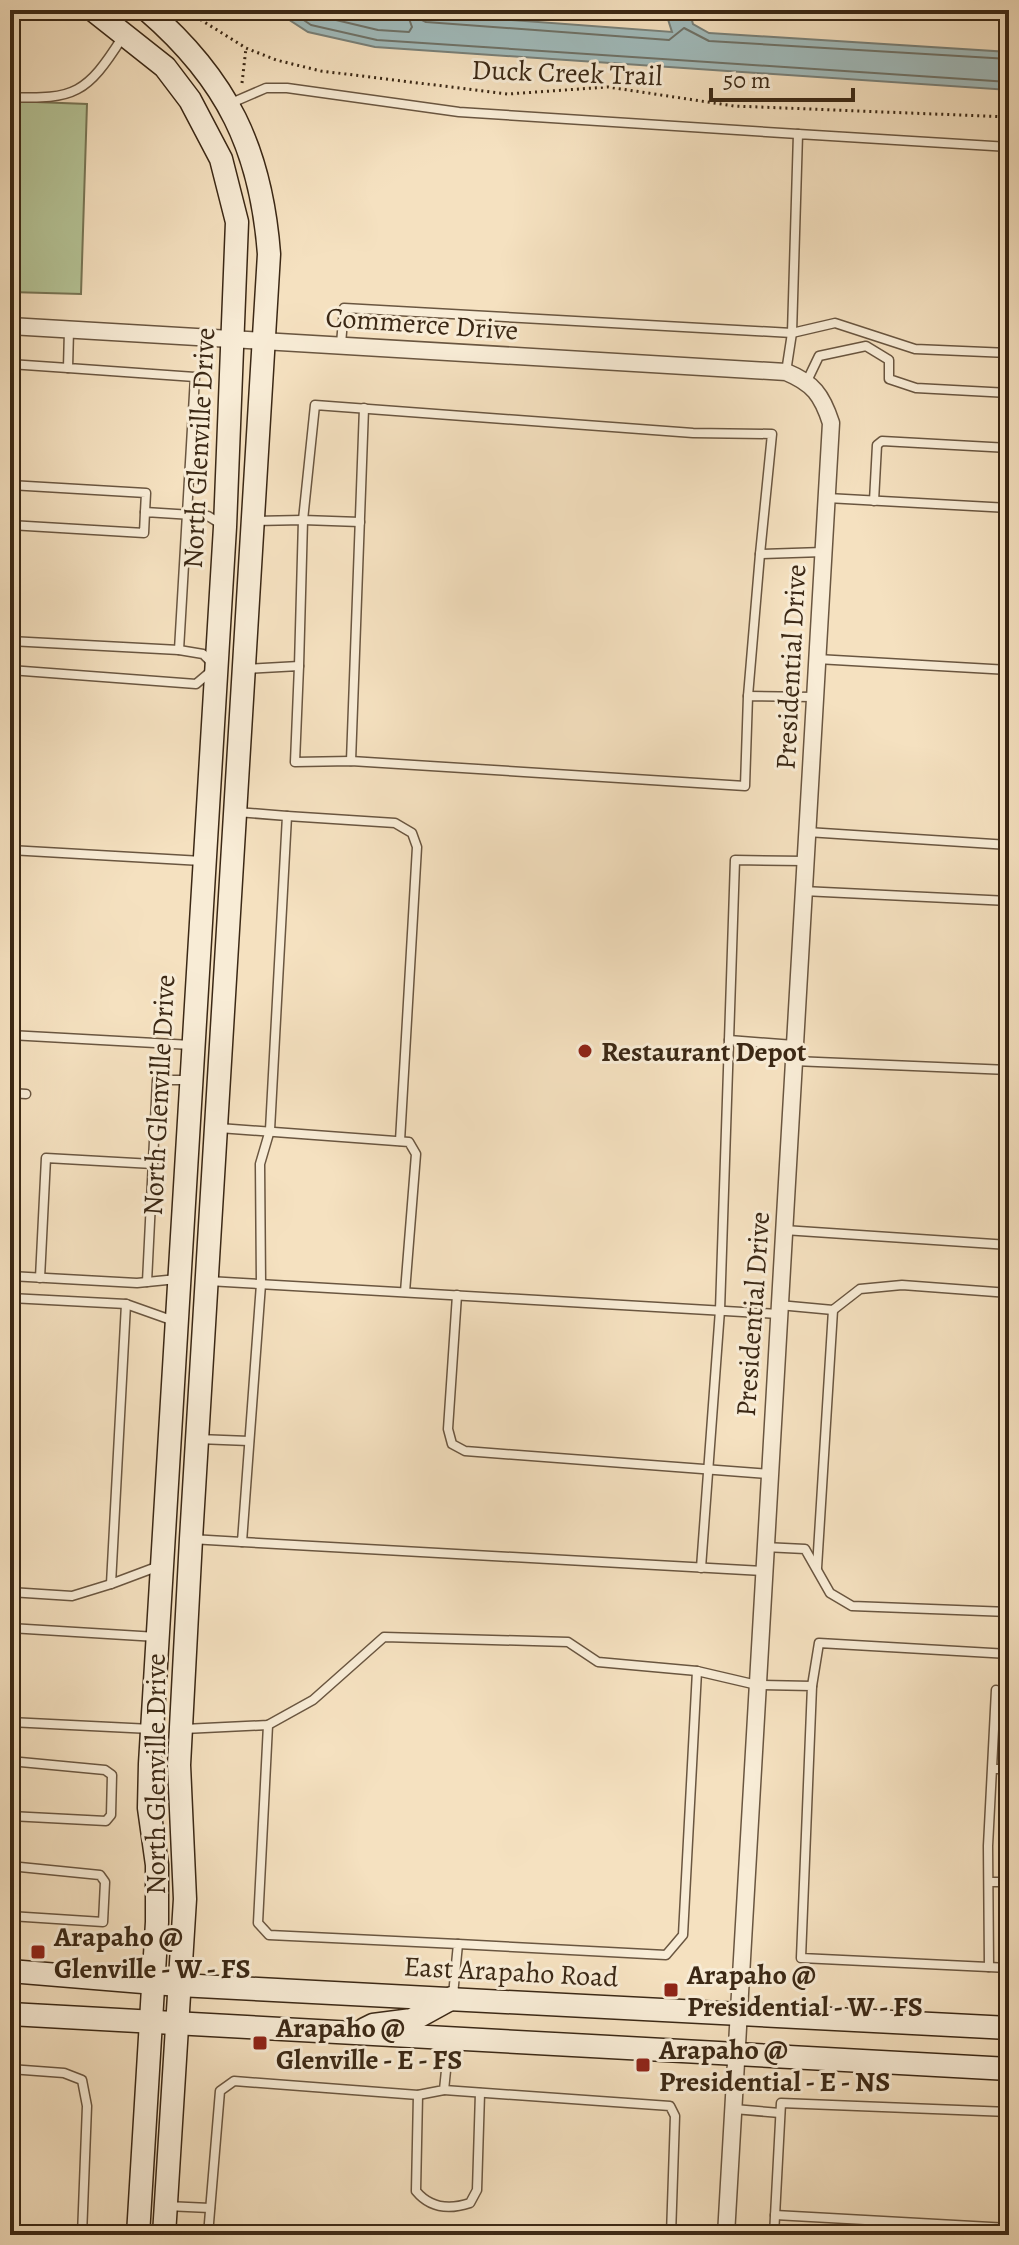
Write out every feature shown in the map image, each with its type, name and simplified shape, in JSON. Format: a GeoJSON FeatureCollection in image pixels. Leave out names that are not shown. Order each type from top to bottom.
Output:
{"type":"FeatureCollection","features":[{"type":"Feature","properties":{"kind":"street","name":"North Glenville Drive"},"geometry":{"type":"LineString","coordinates":[[93,10],[165,67],[190,100],[221,159],[237,222],[225,527],[191,1045],[152,1729],[149,1808],[157,1865],[157,1922],[138,2235]]}},
{"type":"Feature","properties":{"kind":"street","name":"North Glenville Drive"},"geometry":{"type":"LineString","coordinates":[[147,10],[181,40],[238,100],[258,170],[266,211],[269,254],[191,1539],[179,1815],[185,1899],[164,2235]]}},
{"type":"Feature","properties":{"kind":"street","name":"Commerce Drive"},"geometry":{"type":"LineString","coordinates":[[10,326],[786,372],[807,381],[822,397]]}},
{"type":"Feature","properties":{"kind":"street","name":"Presidential Drive"},"geometry":{"type":"LineString","coordinates":[[726,2235],[831,423],[822,397]]}},
{"type":"Feature","properties":{"kind":"street"},"geometry":{"type":"LineString","coordinates":[[225,527],[252,563]]}},
{"type":"Feature","properties":{"kind":"street"},"geometry":{"type":"LineString","coordinates":[[216,667],[246,669]]}},
{"type":"Feature","properties":{"kind":"street"},"geometry":{"type":"LineString","coordinates":[[191,1045],[223,1046]]}},
{"type":"Feature","properties":{"kind":"street"},"geometry":{"type":"LineString","coordinates":[[178,1278],[208,1281]]}},
{"type":"Feature","properties":{"kind":"street"},"geometry":{"type":"LineString","coordinates":[[175,1322],[205,1324]]}},
{"type":"Feature","properties":{"kind":"street"},"geometry":{"type":"LineString","coordinates":[[152,1729],[182,1729]]}},
{"type":"Feature","properties":{"kind":"street","name":"East Arapaho Road"},"geometry":{"type":"LineString","coordinates":[[10,1971],[179,1985],[1009,2028]]}},
{"type":"Feature","properties":{"kind":"street"},"geometry":{"type":"LineString","coordinates":[[354,2036],[373,2025],[412,2020],[453,1998]]}},
{"type":"Feature","properties":{"kind":"street"},"geometry":{"type":"LineString","coordinates":[[10,2014],[354,2036],[1009,2069]]}},
{"type":"Feature","properties":{"kind":"lane"},"geometry":{"type":"LineString","coordinates":[[10,97],[58,99],[83,86],[102,70],[124,34]]}},
{"type":"Feature","properties":{"kind":"lane"},"geometry":{"type":"LineString","coordinates":[[238,100],[266,88],[287,88],[459,112],[1009,147]]}},
{"type":"Feature","properties":{"kind":"lane"},"geometry":{"type":"LineString","coordinates":[[786,372],[792,333],[798,134]]}},
{"type":"Feature","properties":{"kind":"lane"},"geometry":{"type":"LineString","coordinates":[[341,344],[344,308],[792,333],[835,323],[915,349],[1009,353]]}},
{"type":"Feature","properties":{"kind":"lane"},"geometry":{"type":"LineString","coordinates":[[68,368],[69,330]]}},
{"type":"Feature","properties":{"kind":"lane"},"geometry":{"type":"LineString","coordinates":[[866,346],[868,334]]}},
{"type":"Feature","properties":{"kind":"lane"},"geometry":{"type":"LineString","coordinates":[[807,381],[819,356],[866,346],[889,360],[889,379],[916,388],[1009,393]]}},
{"type":"Feature","properties":{"kind":"lane"},"geometry":{"type":"LineString","coordinates":[[10,364],[195,377],[179,650]]}},
{"type":"Feature","properties":{"kind":"lane"},"geometry":{"type":"LineString","coordinates":[[315,405],[693,433],[772,434],[748,696],[745,786],[351,761],[295,762],[303,520],[315,405]]}},
{"type":"Feature","properties":{"kind":"lane"},"geometry":{"type":"LineString","coordinates":[[351,761],[364,408]]}},
{"type":"Feature","properties":{"kind":"lane"},"geometry":{"type":"LineString","coordinates":[[874,501],[877,445],[882,441],[1009,448]]}},
{"type":"Feature","properties":{"kind":"lane"},"geometry":{"type":"LineString","coordinates":[[10,485],[146,493],[144,533],[10,525]]}},
{"type":"Feature","properties":{"kind":"lane"},"geometry":{"type":"LineString","coordinates":[[826,498],[1009,508]]}},
{"type":"Feature","properties":{"kind":"lane"},"geometry":{"type":"LineString","coordinates":[[145,512],[208,516],[225,527]]}},
{"type":"Feature","properties":{"kind":"lane"},"geometry":{"type":"LineString","coordinates":[[254,521],[360,522]]}},
{"type":"Feature","properties":{"kind":"lane"},"geometry":{"type":"LineString","coordinates":[[760,554],[823,552]]}},
{"type":"Feature","properties":{"kind":"lane"},"geometry":{"type":"LineString","coordinates":[[10,641],[179,650],[203,654],[216,667],[196,684],[10,670]]}},
{"type":"Feature","properties":{"kind":"lane"},"geometry":{"type":"LineString","coordinates":[[817,659],[1009,670]]}},
{"type":"Feature","properties":{"kind":"lane"},"geometry":{"type":"LineString","coordinates":[[246,669],[299,666]]}},
{"type":"Feature","properties":{"kind":"lane"},"geometry":{"type":"LineString","coordinates":[[748,696],[814,697]]}},
{"type":"Feature","properties":{"kind":"lane"},"geometry":{"type":"LineString","coordinates":[[237,812],[395,823],[412,833],[417,847],[400,1141]]}},
{"type":"Feature","properties":{"kind":"lane"},"geometry":{"type":"LineString","coordinates":[[242,1542],[261,1284],[260,1164],[270,1130],[287,816]]}},
{"type":"Feature","properties":{"kind":"lane"},"geometry":{"type":"LineString","coordinates":[[806,832],[1009,845]]}},
{"type":"Feature","properties":{"kind":"lane"},"geometry":{"type":"LineString","coordinates":[[10,850],[203,861]]}},
{"type":"Feature","properties":{"kind":"lane"},"geometry":{"type":"LineString","coordinates":[[701,1568],[720,1310],[735,860],[805,861]]}},
{"type":"Feature","properties":{"kind":"lane"},"geometry":{"type":"LineString","coordinates":[[803,891],[1009,901]]}},
{"type":"Feature","properties":{"kind":"lane"},"geometry":{"type":"LineString","coordinates":[[10,1035],[191,1045]]}},
{"type":"Feature","properties":{"kind":"lane"},"geometry":{"type":"LineString","coordinates":[[729,1040],[793,1053],[1009,1070]]}},
{"type":"Feature","properties":{"kind":"lane"},"geometry":{"type":"LineString","coordinates":[[147,1282],[157,1080],[189,1080]]}},
{"type":"Feature","properties":{"kind":"lane"},"geometry":{"type":"LineString","coordinates":[[10,1093],[26,1094]]}},
{"type":"Feature","properties":{"kind":"lane"},"geometry":{"type":"LineString","coordinates":[[218,1128],[409,1142],[416,1154],[405,1292]]}},
{"type":"Feature","properties":{"kind":"lane"},"geometry":{"type":"LineString","coordinates":[[40,1278],[46,1158],[153,1164]]}},
{"type":"Feature","properties":{"kind":"lane"},"geometry":{"type":"LineString","coordinates":[[784,1230],[1009,1245]]}},
{"type":"Feature","properties":{"kind":"lane"},"geometry":{"type":"LineString","coordinates":[[10,1276],[147,1282],[178,1278]]}},
{"type":"Feature","properties":{"kind":"lane"},"geometry":{"type":"LineString","coordinates":[[208,1281],[720,1310],[833,1310],[860,1289],[902,1285],[1009,1293]]}},
{"type":"Feature","properties":{"kind":"lane"},"geometry":{"type":"LineString","coordinates":[[457,1295],[448,1429],[452,1444],[465,1451],[769,1474]]}},
{"type":"Feature","properties":{"kind":"lane"},"geometry":{"type":"LineString","coordinates":[[10,1298],[126,1304],[175,1322]]}},
{"type":"Feature","properties":{"kind":"lane"},"geometry":{"type":"LineString","coordinates":[[111,1584],[126,1304]]}},
{"type":"Feature","properties":{"kind":"lane"},"geometry":{"type":"LineString","coordinates":[[817,1569],[833,1310]]}},
{"type":"Feature","properties":{"kind":"lane"},"geometry":{"type":"LineString","coordinates":[[197,1439],[249,1441]]}},
{"type":"Feature","properties":{"kind":"lane"},"geometry":{"type":"LineString","coordinates":[[191,1539],[763,1571]]}},
{"type":"Feature","properties":{"kind":"lane"},"geometry":{"type":"LineString","coordinates":[[764,1547],[805,1549],[830,1593],[852,1606],[1009,1612]]}},
{"type":"Feature","properties":{"kind":"lane"},"geometry":{"type":"LineString","coordinates":[[10,1592],[72,1596],[161,1565]]}},
{"type":"Feature","properties":{"kind":"lane"},"geometry":{"type":"LineString","coordinates":[[10,1628],[157,1637]]}},
{"type":"Feature","properties":{"kind":"lane"},"geometry":{"type":"LineString","coordinates":[[182,1729],[268,1725],[313,1700],[384,1637],[568,1642],[598,1662],[697,1671],[757,1685],[812,1686]]}},
{"type":"Feature","properties":{"kind":"lane"},"geometry":{"type":"LineString","coordinates":[[1009,1654],[819,1643],[812,1686],[801,1958],[1009,1968]]}},
{"type":"Feature","properties":{"kind":"lane"},"geometry":{"type":"LineString","coordinates":[[268,1725],[258,1923],[269,1935],[666,1955],[683,1935],[697,1671]]}},
{"type":"Feature","properties":{"kind":"lane"},"geometry":{"type":"LineString","coordinates":[[989,1967],[996,1690]]}},
{"type":"Feature","properties":{"kind":"lane"},"geometry":{"type":"LineString","coordinates":[[10,1722],[152,1729]]}},
{"type":"Feature","properties":{"kind":"lane"},"geometry":{"type":"LineString","coordinates":[[10,1761],[105,1770],[112,1775],[111,1815],[106,1821],[10,1816]]}},
{"type":"Feature","properties":{"kind":"lane"},"geometry":{"type":"LineString","coordinates":[[994,1769],[1009,1769]]}},
{"type":"Feature","properties":{"kind":"lane"},"geometry":{"type":"LineString","coordinates":[[10,1866],[100,1875],[105,1882],[105,1915],[103,1922],[10,1916]]}},
{"type":"Feature","properties":{"kind":"lane"},"geometry":{"type":"LineString","coordinates":[[989,1882],[1009,1882]]}},
{"type":"Feature","properties":{"kind":"lane"},"geometry":{"type":"LineString","coordinates":[[453,1998],[458,1944]]}},
{"type":"Feature","properties":{"kind":"lane"},"geometry":{"type":"LineString","coordinates":[[444,2090],[449,2041]]}},
{"type":"Feature","properties":{"kind":"lane"},"geometry":{"type":"LineString","coordinates":[[10,2069],[64,2073],[82,2080],[87,2106],[82,2235]]}},
{"type":"Feature","properties":{"kind":"lane"},"geometry":{"type":"LineString","coordinates":[[208,2235],[217,2106],[220,2091],[234,2081],[418,2095],[444,2090],[670,2106],[675,2116],[669,2235],[640,2231],[633,2235]]}},
{"type":"Feature","properties":{"kind":"lane"},"geometry":{"type":"LineString","coordinates":[[418,2095],[416,2191],[426,2203],[454,2208],[470,2203],[477,2190],[480,2093]]}},
{"type":"Feature","properties":{"kind":"lane"},"geometry":{"type":"LineString","coordinates":[[774,2235],[781,2103],[1009,2112]]}},
{"type":"Feature","properties":{"kind":"lane"},"geometry":{"type":"LineString","coordinates":[[734,2109],[780,2113]]}},
{"type":"Feature","properties":{"kind":"lane"},"geometry":{"type":"LineString","coordinates":[[165,2206],[210,2208]]}},
{"type":"Feature","properties":{"kind":"lane"},"geometry":{"type":"LineString","coordinates":[[775,2215],[1009,2228]]}},
{"type":"Feature","properties":{"kind":"path","name":"Duck Creek Trail"},"geometry":{"type":"LineString","coordinates":[[185,10],[246,48],[276,60],[321,71],[508,94],[608,87],[734,106],[1009,117]]}},
{"type":"Feature","properties":{"kind":"path"},"geometry":{"type":"LineString","coordinates":[[238,100],[246,48]]}},
{"type":"Feature","properties":{"kind":"green space"},"geometry":{"type":"Polygon","coordinates":[[[10,101],[87,104],[81,294],[10,292],[10,101]]]}},
{"type":"Feature","properties":{"kind":"water"},"geometry":{"type":"Polygon","coordinates":[[[274,10],[379,10],[672,32],[665,10],[689,10],[693,24],[709,33],[1009,52],[1009,90],[375,47],[308,32],[274,10]]]}},
{"type":"Feature","properties":{"kind":"place","name":"Restaurant Depot"},"geometry":{"type":"Point","coordinates":[585,1051]}},
{"type":"Feature","properties":{"kind":"place","name":"Arapaho @ Glenville - W - FS"},"geometry":{"type":"Point","coordinates":[38,1952]}},
{"type":"Feature","properties":{"kind":"place","name":"Arapaho @ Presidential - W - FS"},"geometry":{"type":"Point","coordinates":[671,1990]}},
{"type":"Feature","properties":{"kind":"place","name":"Arapaho @ Glenville - E - FS"},"geometry":{"type":"Point","coordinates":[260,2043]}},
{"type":"Feature","properties":{"kind":"place","name":"Arapaho @ Presidential - E - NS"},"geometry":{"type":"Point","coordinates":[643,2065]}}]}
